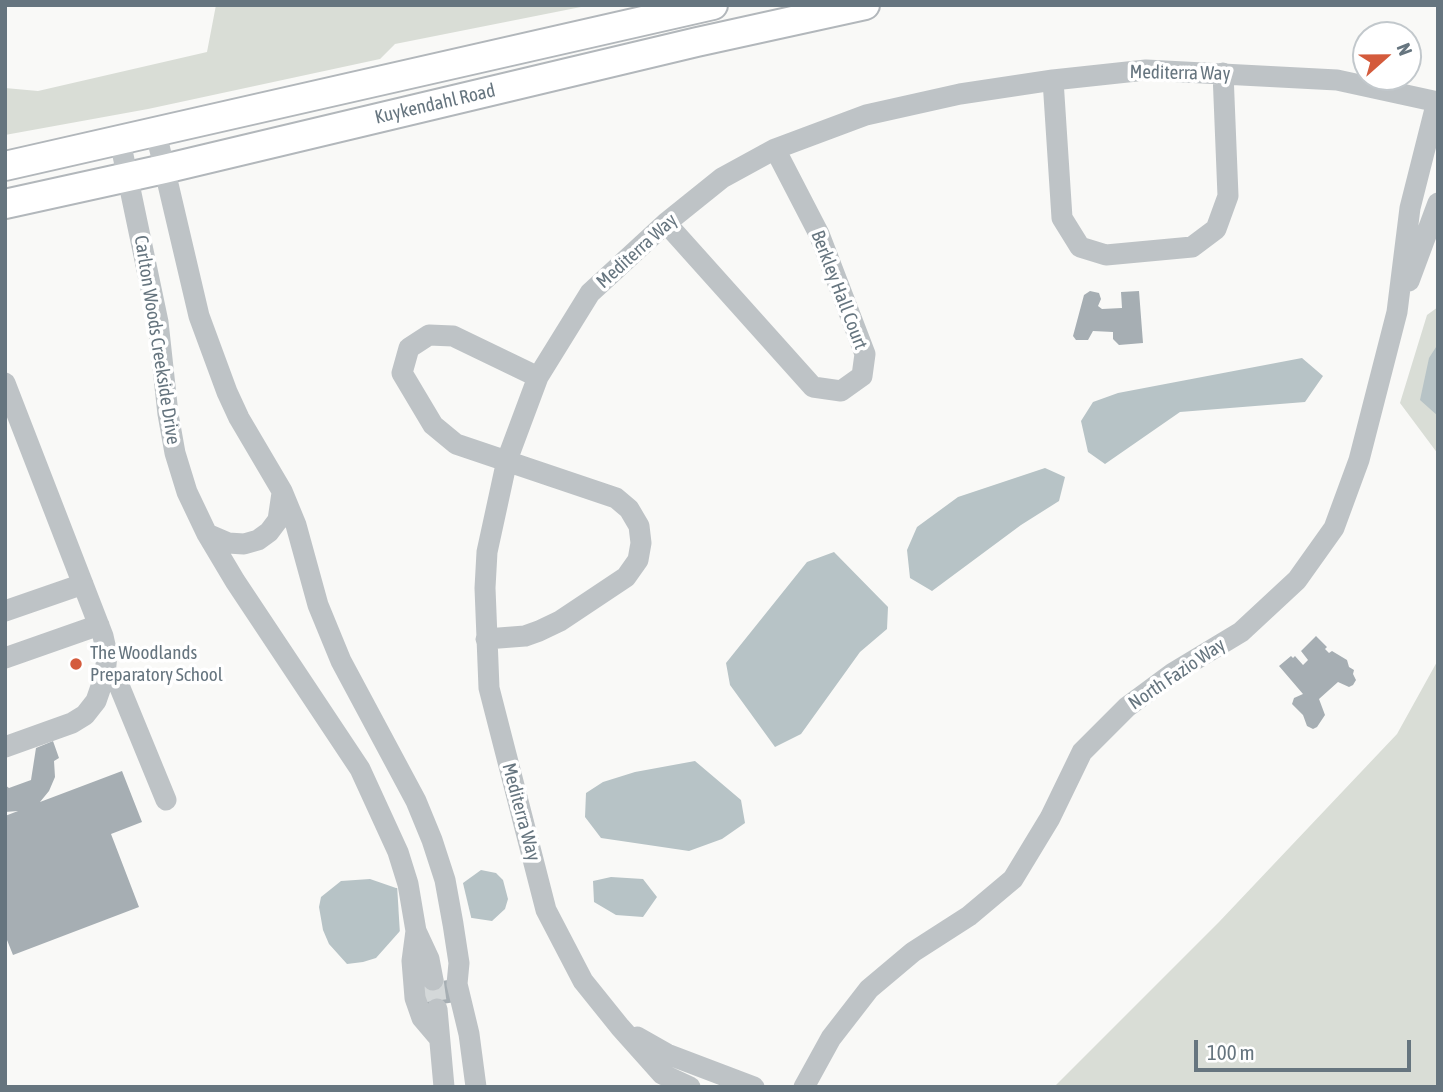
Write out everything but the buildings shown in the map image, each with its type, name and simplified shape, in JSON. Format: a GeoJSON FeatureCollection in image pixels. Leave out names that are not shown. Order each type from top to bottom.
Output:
{"type":"FeatureCollection","features":[{"type":"Feature","properties":{"kind":"main road","name":"Kuykendahl Road"},"geometry":{"type":"LineString","coordinates":[[5,166],[713,5]]}},
{"type":"Feature","properties":{"kind":"main road","name":"Kuykendahl Road"},"geometry":{"type":"LineString","coordinates":[[5,204],[865,5]]}},
{"type":"Feature","properties":{"kind":"street","name":"Mediterra Way"},"geometry":{"type":"LineString","coordinates":[[690,1087],[662,1074],[620,1027],[583,981],[546,910],[489,688],[485,588],[487,552],[506,460],[538,377],[590,293],[666,223],[722,177],[775,149],[866,115],[960,94],[1146,70],[1337,80],[1437,101]]}},
{"type":"Feature","properties":{"kind":"street"},"geometry":{"type":"LineString","coordinates":[[1053,80],[1062,218],[1080,247],[1106,255],[1192,247],[1216,229],[1228,196],[1223,73]]}},
{"type":"Feature","properties":{"kind":"street","name":"North Fazio Way"},"geometry":{"type":"LineString","coordinates":[[1397,312],[1410,208],[1437,101]]}},
{"type":"Feature","properties":{"kind":"street","name":"Carlton Woods Creekside Drive"},"geometry":{"type":"LineString","coordinates":[[156,133],[189,278],[211,350],[239,418],[282,491],[296,525],[318,605],[341,661],[416,801],[432,840],[445,880],[459,963],[471,990],[475,1009],[475,1020],[469,1034],[476,1087]]}},
{"type":"Feature","properties":{"kind":"street","name":"Carlton Woods Creekside Drive"},"geometry":{"type":"LineString","coordinates":[[120,141],[158,322],[175,453],[187,492],[207,534],[235,581],[360,769],[383,815],[408,884],[416,931],[429,959],[433,980]]}},
{"type":"Feature","properties":{"kind":"street","name":"Berkley Hall Court"},"geometry":{"type":"LineString","coordinates":[[666,223],[814,387],[841,391],[862,376],[865,354],[819,234],[775,149]]}},
{"type":"Feature","properties":{"kind":"street","name":"North Fazio Way"},"geometry":{"type":"LineString","coordinates":[[804,1087],[831,1038],[869,989],[914,952],[969,916],[1013,879],[1050,818],[1082,752],[1126,707],[1173,673],[1241,632],[1297,580],[1334,528],[1355,472],[1397,312],[1438,203]]}},
{"type":"Feature","properties":{"kind":"street"},"geometry":{"type":"LineString","coordinates":[[486,639],[525,636],[560,621],[626,577],[638,560],[641,543],[639,526],[629,509],[616,498],[456,444],[433,425],[402,373],[409,348],[429,335],[453,337],[538,377]]}},
{"type":"Feature","properties":{"kind":"street"},"geometry":{"type":"LineString","coordinates":[[5,383],[99,625],[107,654],[105,673],[96,701],[85,716],[5,747]]}},
{"type":"Feature","properties":{"kind":"street"},"geometry":{"type":"LineString","coordinates":[[207,534],[228,543],[244,544],[258,540],[269,533],[278,520],[282,491]]}},
{"type":"Feature","properties":{"kind":"street"},"geometry":{"type":"LineString","coordinates":[[5,611],[83,584]]}},
{"type":"Feature","properties":{"kind":"street"},"geometry":{"type":"LineString","coordinates":[[5,658],[99,625]]}},
{"type":"Feature","properties":{"kind":"street"},"geometry":{"type":"LineString","coordinates":[[105,673],[118,683],[166,800]]}},
{"type":"Feature","properties":{"kind":"street"},"geometry":{"type":"LineString","coordinates":[[383,815],[416,801]]}},
{"type":"Feature","properties":{"kind":"street","name":"Carlton Woods Creekside Drive"},"geometry":{"type":"LineString","coordinates":[[416,931],[412,961],[415,999],[422,1018],[439,1038]]}},
{"type":"Feature","properties":{"kind":"street","name":"Carlton Woods Creekside Drive"},"geometry":{"type":"LineString","coordinates":[[437,1009],[444,1087]]}},
{"type":"Feature","properties":{"kind":"street","name":"Mediterra Way"},"geometry":{"type":"LineString","coordinates":[[620,1027],[667,1054],[754,1087]]}},
{"type":"Feature","properties":{"kind":"street"},"geometry":{"type":"LineString","coordinates":[[439,1038],[469,1034]]}},
{"type":"Feature","properties":{"kind":"shaded area"},"geometry":{"type":"Polygon","coordinates":[[[216,5],[591,5],[395,44],[380,59],[148,109],[5,135],[5,88],[38,91],[207,52],[216,5]]]}},
{"type":"Feature","properties":{"kind":"shaded area"},"geometry":{"type":"Polygon","coordinates":[[[1438,307],[1438,454],[1400,403],[1427,315],[1438,307]]]}},
{"type":"Feature","properties":{"kind":"shaded area"},"geometry":{"type":"Polygon","coordinates":[[[1438,344],[1438,416],[1420,400],[1429,358],[1438,344]]]}},
{"type":"Feature","properties":{"kind":"shaded area"},"geometry":{"type":"Polygon","coordinates":[[[1302,358],[1323,376],[1305,402],[1180,412],[1105,464],[1088,452],[1081,421],[1093,402],[1118,393],[1302,358]]]}},
{"type":"Feature","properties":{"kind":"shaded area"},"geometry":{"type":"Polygon","coordinates":[[[1045,468],[1065,477],[1059,501],[1021,525],[932,591],[910,578],[907,550],[917,527],[958,497],[1045,468]]]}},
{"type":"Feature","properties":{"kind":"shaded area"},"geometry":{"type":"Polygon","coordinates":[[[834,552],[888,607],[887,629],[860,652],[801,734],[775,747],[730,685],[726,663],[807,562],[834,552]]]}},
{"type":"Feature","properties":{"kind":"shaded area"},"geometry":{"type":"Polygon","coordinates":[[[1438,660],[1438,1087],[1054,1087],[1219,922],[1397,734],[1438,660]]]}},
{"type":"Feature","properties":{"kind":"shaded area"},"geometry":{"type":"Polygon","coordinates":[[[695,761],[741,800],[745,823],[722,839],[689,851],[601,838],[585,817],[586,793],[603,782],[635,772],[695,761]]]}},
{"type":"Feature","properties":{"kind":"shaded area"},"geometry":{"type":"Polygon","coordinates":[[[481,870],[496,873],[503,880],[508,899],[505,909],[492,921],[472,918],[400,931],[376,958],[363,962],[347,964],[329,944],[323,930],[319,907],[321,897],[341,881],[370,879],[396,888],[463,883],[481,870]]]}},
{"type":"Feature","properties":{"kind":"shaded area"},"geometry":{"type":"Polygon","coordinates":[[[611,877],[643,879],[657,897],[643,917],[616,915],[594,902],[593,881],[611,877]]]}},
{"type":"Feature","properties":{"kind":"pier"},"geometry":{"type":"Polygon","coordinates":[[[462,879],[472,921],[400,934],[397,885],[462,879]]]}},
{"type":"Feature","properties":{"kind":"tunnel"},"geometry":{"type":"LineString","coordinates":[[433,980],[437,1009]]}},
{"type":"Feature","properties":{"kind":"place","name":"The Woodlands Preparatory School"},"geometry":{"type":"Point","coordinates":[76,664]}}]}
